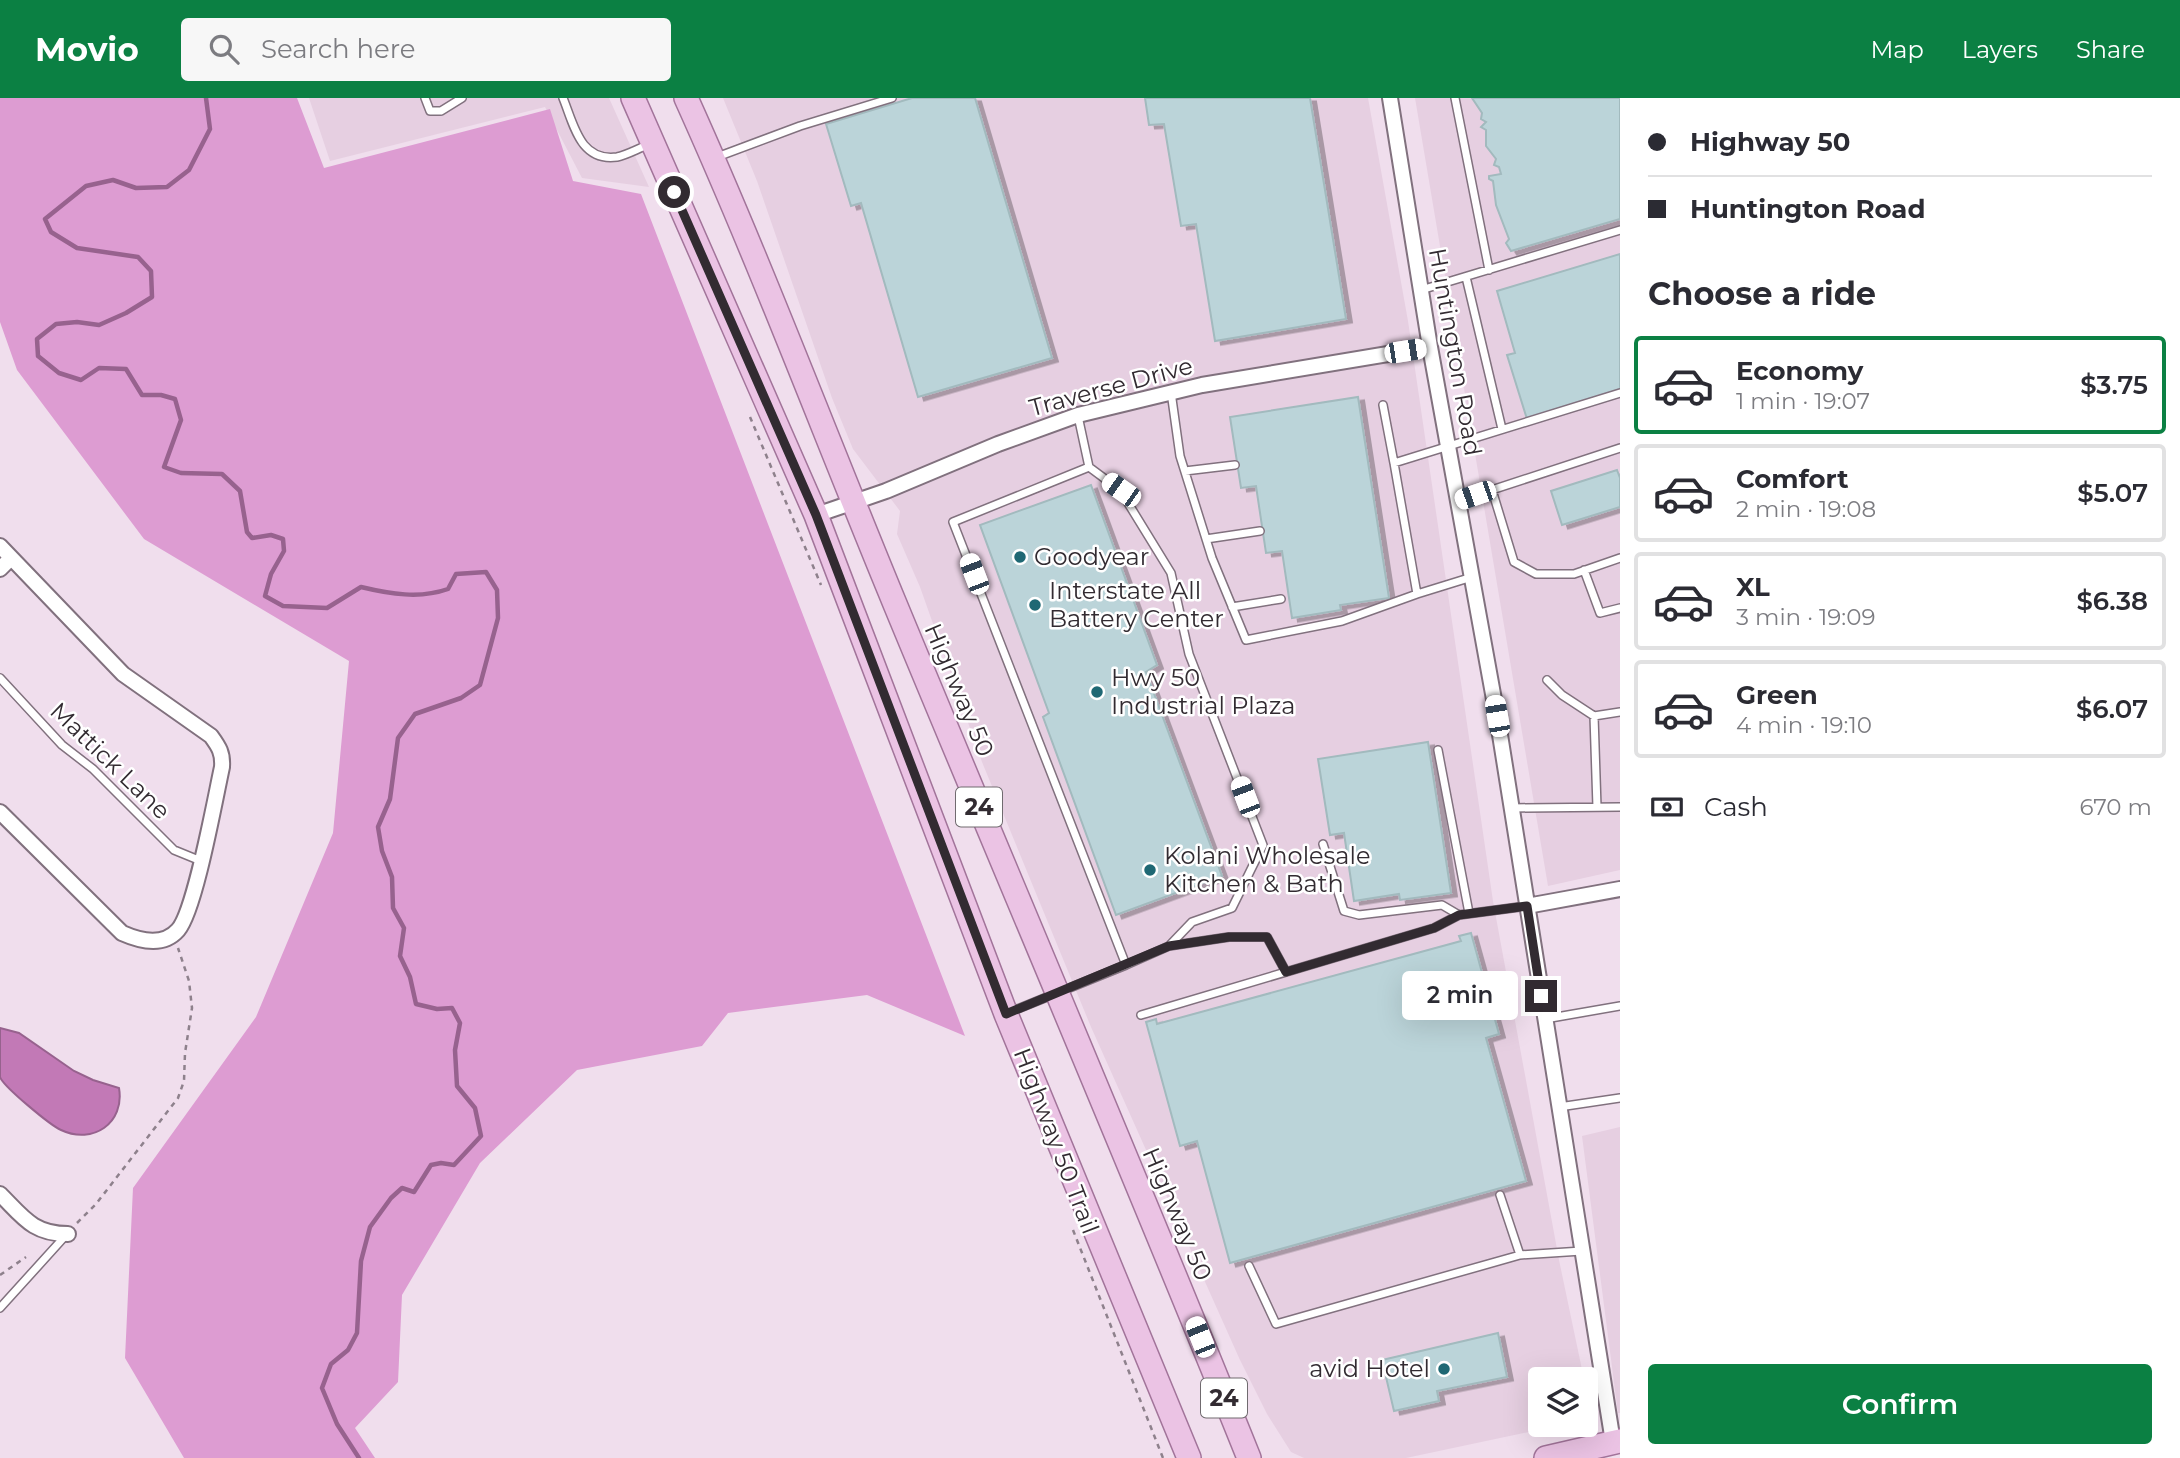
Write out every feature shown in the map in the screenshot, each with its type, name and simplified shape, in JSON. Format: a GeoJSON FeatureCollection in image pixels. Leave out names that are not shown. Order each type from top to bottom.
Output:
{"type":"FeatureCollection","features":[{"type":"Feature","properties":{"kind":"main road","name":"24"},"geometry":{"type":"LineString","coordinates":[[633,98],[816,515],[1006,1014],[1189,1458]]}},
{"type":"Feature","properties":{"kind":"main road","name":"Highway 50"},"geometry":{"type":"LineString","coordinates":[[686,98],[737,211],[853,502],[1249,1458]]}},
{"type":"Feature","properties":{"kind":"main road"},"geometry":{"type":"LineString","coordinates":[[1200,1337],[1207,1341],[1246,1436],[1262,1458]]}},
{"type":"Feature","properties":{"kind":"main road"},"geometry":{"type":"LineString","coordinates":[[1141,1342],[1134,1359],[1175,1458]]}},
{"type":"Feature","properties":{"kind":"main road"},"geometry":{"type":"LineString","coordinates":[[1546,1458],[1617,1441]]}},
{"type":"Feature","properties":{"kind":"street","name":"Huntington Road"},"geometry":{"type":"LineString","coordinates":[[1390,98],[1430,347],[1511,808],[1582,1251],[1617,1441]]}},
{"type":"Feature","properties":{"kind":"street","name":"Traverse Drive"},"geometry":{"type":"LineString","coordinates":[[816,515],[886,491],[998,444],[1078,415],[1171,392],[1430,347]]}},
{"type":"Feature","properties":{"kind":"street"},"geometry":{"type":"LineString","coordinates":[[0,546],[5,564],[122,674],[211,736],[223,757],[189,908],[183,923],[172,935],[152,942],[137,940],[122,933],[2,817]]}},
{"type":"Feature","properties":{"kind":"street"},"geometry":{"type":"LineString","coordinates":[[1527,906],[1620,888]]}},
{"type":"Feature","properties":{"kind":"street"},"geometry":{"type":"LineString","coordinates":[[0,1194],[40,1231],[68,1234]]}},
{"type":"Feature","properties":{"kind":"lane"},"geometry":{"type":"LineString","coordinates":[[425,98],[430,111],[442,111],[462,98]]}},
{"type":"Feature","properties":{"kind":"lane"},"geometry":{"type":"LineString","coordinates":[[563,98],[582,144],[597,156],[618,157],[652,143]]}},
{"type":"Feature","properties":{"kind":"lane"},"geometry":{"type":"LineString","coordinates":[[713,158],[800,126],[892,98]]}},
{"type":"Feature","properties":{"kind":"lane"},"geometry":{"type":"LineString","coordinates":[[1455,98],[1489,270]]}},
{"type":"Feature","properties":{"kind":"lane"},"geometry":{"type":"LineString","coordinates":[[1421,290],[1620,230]]}},
{"type":"Feature","properties":{"kind":"lane"},"geometry":{"type":"LineString","coordinates":[[1466,277],[1502,429]]}},
{"type":"Feature","properties":{"kind":"lane"},"geometry":{"type":"LineString","coordinates":[[1171,392],[1180,456],[1206,539],[1246,640],[1342,621],[1472,577]]}},
{"type":"Feature","properties":{"kind":"lane"},"geometry":{"type":"LineString","coordinates":[[1394,463],[1620,393]]}},
{"type":"Feature","properties":{"kind":"lane"},"geometry":{"type":"LineString","coordinates":[[1384,405],[1417,594]]}},
{"type":"Feature","properties":{"kind":"lane"},"geometry":{"type":"LineString","coordinates":[[1078,415],[1088,467],[1121,490],[1171,573],[1189,654],[1263,845],[1232,908],[1192,922],[1169,946]]}},
{"type":"Feature","properties":{"kind":"lane"},"geometry":{"type":"LineString","coordinates":[[1458,501],[1620,448]]}},
{"type":"Feature","properties":{"kind":"lane"},"geometry":{"type":"LineString","coordinates":[[1185,471],[1235,466]]}},
{"type":"Feature","properties":{"kind":"lane"},"geometry":{"type":"LineString","coordinates":[[1088,467],[953,522],[1126,965]]}},
{"type":"Feature","properties":{"kind":"lane"},"geometry":{"type":"LineString","coordinates":[[1493,490],[1514,562],[1536,574],[1574,574],[1620,558]]}},
{"type":"Feature","properties":{"kind":"lane"},"geometry":{"type":"LineString","coordinates":[[1206,539],[1260,531]]}},
{"type":"Feature","properties":{"kind":"lane"},"geometry":{"type":"LineString","coordinates":[[1584,570],[1600,613],[1620,608]]}},
{"type":"Feature","properties":{"kind":"lane"},"geometry":{"type":"LineString","coordinates":[[1232,607],[1281,598]]}},
{"type":"Feature","properties":{"kind":"lane","name":"Mattick Lane"},"geometry":{"type":"LineString","coordinates":[[0,678],[62,745],[93,769],[174,850],[201,861]]}},
{"type":"Feature","properties":{"kind":"lane"},"geometry":{"type":"LineString","coordinates":[[1547,680],[1562,695],[1594,716],[1620,712]]}},
{"type":"Feature","properties":{"kind":"lane"},"geometry":{"type":"LineString","coordinates":[[1594,716],[1597,807]]}},
{"type":"Feature","properties":{"kind":"lane"},"geometry":{"type":"LineString","coordinates":[[1438,750],[1469,913]]}},
{"type":"Feature","properties":{"kind":"lane"},"geometry":{"type":"LineString","coordinates":[[1511,808],[1620,807]]}},
{"type":"Feature","properties":{"kind":"lane"},"geometry":{"type":"LineString","coordinates":[[1322,844],[1344,911],[1359,915],[1442,905],[1459,915]]}},
{"type":"Feature","properties":{"kind":"lane"},"geometry":{"type":"LineString","coordinates":[[1140,1015],[1434,928],[1459,915],[1527,906]]}},
{"type":"Feature","properties":{"kind":"lane"},"geometry":{"type":"LineString","coordinates":[[1006,1014],[1169,946],[1229,937],[1267,937],[1286,972]]}},
{"type":"Feature","properties":{"kind":"lane"},"geometry":{"type":"LineString","coordinates":[[1545,1019],[1620,1006]]}},
{"type":"Feature","properties":{"kind":"lane"},"geometry":{"type":"LineString","coordinates":[[1558,1107],[1620,1098]]}},
{"type":"Feature","properties":{"kind":"lane"},"geometry":{"type":"LineString","coordinates":[[1500,1195],[1520,1255]]}},
{"type":"Feature","properties":{"kind":"lane"},"geometry":{"type":"LineString","coordinates":[[0,1308],[68,1234]]}},
{"type":"Feature","properties":{"kind":"lane"},"geometry":{"type":"LineString","coordinates":[[1249,1266],[1276,1324],[1520,1255],[1582,1251]]}},
{"type":"Feature","properties":{"kind":"path"},"geometry":{"type":"LineString","coordinates":[[750,416],[824,593]]}},
{"type":"Feature","properties":{"kind":"path"},"geometry":{"type":"LineString","coordinates":[[68,1234],[96,1204],[178,1098],[184,1081],[192,996],[185,967],[172,935]]}},
{"type":"Feature","properties":{"kind":"path","name":"Highway 50 Trail"},"geometry":{"type":"LineString","coordinates":[[1071,1225],[1163,1458]]}},
{"type":"Feature","properties":{"kind":"path"},"geometry":{"type":"LineString","coordinates":[[0,1275],[26,1257]]}},
{"type":"Feature","properties":{"kind":"shaded area"},"geometry":{"type":"Polygon","coordinates":[[[0,98],[297,98],[324,168],[550,109],[573,181],[641,194],[965,1036],[867,995],[728,1013],[702,1046],[577,1070],[480,1163],[402,1295],[398,1382],[355,1428],[375,1458],[184,1458],[125,1358],[133,1188],[256,1017],[333,833],[349,661],[144,539],[17,370],[0,322],[0,98]]]}},
{"type":"Feature","properties":{"kind":"shaded area"},"geometry":{"type":"Polygon","coordinates":[[[309,98],[609,98],[649,187],[582,178],[545,107],[330,161],[309,98]]]}},
{"type":"Feature","properties":{"kind":"shaded area"},"geometry":{"type":"Polygon","coordinates":[[[723,98],[1368,98],[1408,321],[1493,901],[1559,1260],[1581,1367],[1528,1367],[1528,1432],[1406,1458],[1304,1458],[1291,1452],[1267,1414],[1240,1360],[1091,1027],[982,762],[920,587],[897,534],[900,511],[853,449],[832,398],[757,181],[723,98]]]}},
{"type":"Feature","properties":{"kind":"shaded area"},"geometry":{"type":"Polygon","coordinates":[[[1415,98],[1620,98],[1620,870],[1548,886],[1415,98]]]}},
{"type":"Feature","properties":{"kind":"shaded area"},"geometry":{"type":"Polygon","coordinates":[[[0,1028],[19,1033],[74,1071],[119,1088],[120,1100],[112,1121],[95,1133],[73,1134],[55,1127],[28,1105],[0,1077],[0,1028]]]}},
{"type":"Feature","properties":{"kind":"shaded area"},"geometry":{"type":"Polygon","coordinates":[[[1620,1127],[1620,1413],[1618,1413],[1582,1136],[1620,1127]]]}},
{"type":"Feature","properties":{"kind":"building"},"geometry":{"type":"Polygon","coordinates":[[[912,98],[975,98],[1052,358],[918,397],[861,203],[851,206],[826,124],[912,98]]]}},
{"type":"Feature","properties":{"kind":"building"},"geometry":{"type":"Polygon","coordinates":[[[1145,98],[1310,98],[1346,319],[1215,341],[1196,224],[1181,226],[1164,124],[1149,125],[1145,98]]]}},
{"type":"Feature","properties":{"kind":"building"},"geometry":{"type":"Polygon","coordinates":[[[1472,98],[1620,98],[1620,219],[1511,251],[1506,243],[1509,239],[1496,205],[1493,181],[1489,179],[1489,176],[1501,174],[1499,167],[1494,165],[1496,159],[1486,146],[1486,130],[1481,127],[1486,122],[1481,119],[1482,113],[1472,98]]]}},
{"type":"Feature","properties":{"kind":"building"},"geometry":{"type":"Polygon","coordinates":[[[1620,254],[1620,391],[1527,419],[1507,355],[1515,353],[1497,291],[1620,254]]]}},
{"type":"Feature","properties":{"kind":"building"},"geometry":{"type":"Polygon","coordinates":[[[1358,397],[1389,598],[1340,605],[1341,610],[1292,618],[1282,551],[1266,553],[1256,486],[1241,488],[1230,417],[1358,397]]]}},
{"type":"Feature","properties":{"kind":"building"},"geometry":{"type":"Polygon","coordinates":[[[1617,470],[1620,478],[1620,507],[1562,525],[1551,491],[1617,470]]]}},
{"type":"Feature","properties":{"kind":"building","name":"Hwy 50 Industrial Plaza"},"geometry":{"type":"Polygon","coordinates":[[[1091,485],[1157,665],[1146,672],[1222,876],[1116,915],[1043,717],[1049,713],[980,525],[1091,485]]]}},
{"type":"Feature","properties":{"kind":"building"},"geometry":{"type":"Polygon","coordinates":[[[1428,742],[1451,893],[1400,900],[1399,894],[1354,901],[1344,833],[1330,835],[1318,759],[1428,742]]]}},
{"type":"Feature","properties":{"kind":"building"},"geometry":{"type":"Polygon","coordinates":[[[1471,933],[1499,1034],[1486,1038],[1526,1181],[1230,1263],[1197,1141],[1180,1146],[1146,1022],[1156,1019],[1157,1024],[1461,941],[1459,936],[1471,933]]]}},
{"type":"Feature","properties":{"kind":"building","name":"avid Hotel"},"geometry":{"type":"Polygon","coordinates":[[[1498,1333],[1507,1377],[1437,1391],[1439,1401],[1394,1411],[1382,1360],[1498,1333]]]}},
{"type":"Feature","properties":{"kind":"waterway"},"geometry":{"type":"LineString","coordinates":[[206,98],[210,129],[189,170],[167,187],[136,188],[113,180],[86,186],[45,219],[51,232],[77,248],[138,257],[151,271],[152,297],[99,325],[77,322],[56,324],[37,339],[38,356],[59,373],[81,380],[99,368],[126,369],[142,395],[161,395],[175,399],[181,420],[164,467],[181,473],[222,474],[240,491],[247,532],[252,538],[271,535],[283,539],[284,551],[271,574],[265,596],[283,606],[327,608],[361,587],[383,592],[427,594],[448,589],[456,574],[486,572],[497,590],[498,618],[480,685],[461,698],[415,714],[398,738],[390,799],[378,827],[382,851],[392,877],[393,908],[404,928],[400,956],[410,977],[416,1004],[437,1009],[452,1008],[460,1023],[455,1050],[457,1086],[475,1108],[481,1136],[454,1165],[431,1165],[414,1192],[402,1188],[391,1198],[370,1227],[361,1261],[357,1333],[348,1350],[331,1364],[322,1388],[337,1424],[359,1458]]}},
{"type":"Feature","properties":{"kind":"place","name":"Goodyear"},"geometry":{"type":"Point","coordinates":[1020,557]}},
{"type":"Feature","properties":{"kind":"place","name":"Interstate All Battery Center"},"geometry":{"type":"Point","coordinates":[1035,605]}},
{"type":"Feature","properties":{"kind":"place","name":"Hwy 50 Industrial Plaza"},"geometry":{"type":"Point","coordinates":[1097,692]}},
{"type":"Feature","properties":{"kind":"place","name":"Kolani Wholesale Kitchen & Bath"},"geometry":{"type":"Point","coordinates":[1150,870]}},
{"type":"Feature","properties":{"kind":"place","name":"avid Hotel"},"geometry":{"type":"Point","coordinates":[1444,1369]}},
{"type":"Feature","properties":{"kind":"route"},"geometry":{"type":"LineString","coordinates":[[674,192],[816,515],[1006,1014],[1169,946],[1229,937],[1267,937],[1286,972],[1434,928],[1459,915],[1527,906],[1541,996]]}}]}
